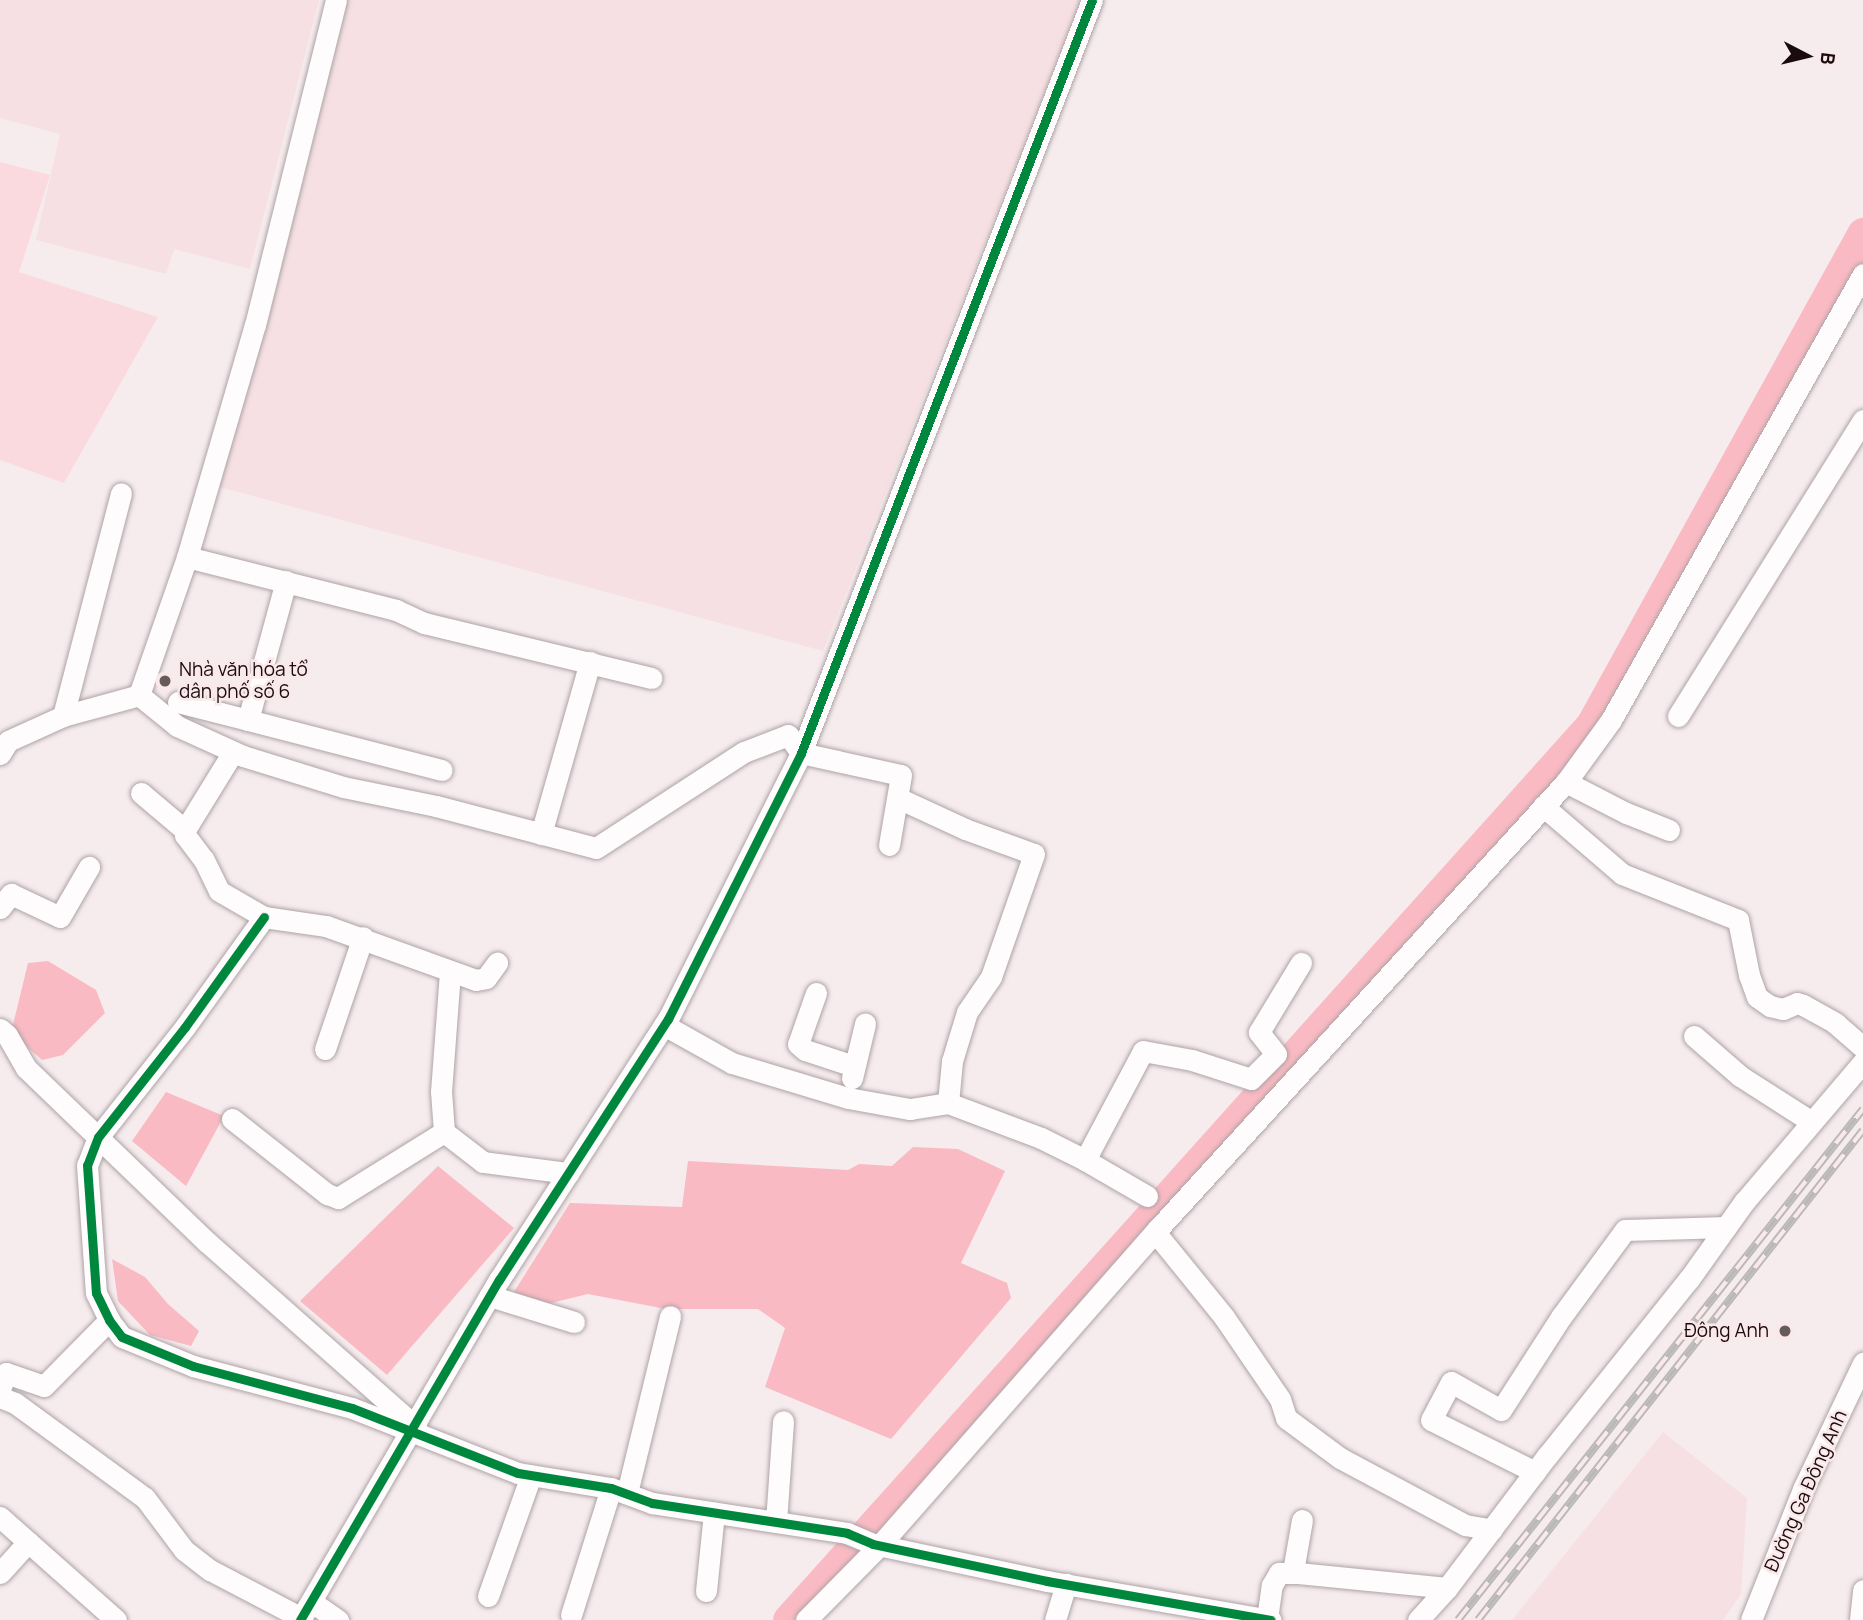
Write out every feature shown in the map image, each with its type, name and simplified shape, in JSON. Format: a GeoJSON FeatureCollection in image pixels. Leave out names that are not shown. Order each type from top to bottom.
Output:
{"type":"FeatureCollection","features":[{"type":"Feature","properties":{"kind":"street"},"geometry":{"type":"LineString","coordinates":[[139,695],[187,557],[256,325],[336,0]]}},
{"type":"Feature","properties":{"kind":"street"},"geometry":{"type":"LineString","coordinates":[[305,1614],[490,1296],[663,1025],[801,753],[1092,0]]}},
{"type":"Feature","properties":{"kind":"street"},"geometry":{"type":"LineString","coordinates":[[806,1620],[1155,1232],[1566,782],[1611,719],[1863,274]]}},
{"type":"Feature","properties":{"kind":"street"},"geometry":{"type":"LineString","coordinates":[[1678,716],[1863,420]]}},
{"type":"Feature","properties":{"kind":"street"},"geometry":{"type":"LineString","coordinates":[[63,716],[121,493]]}},
{"type":"Feature","properties":{"kind":"street"},"geometry":{"type":"LineString","coordinates":[[187,557],[396,610],[424,623],[651,678]]}},
{"type":"Feature","properties":{"kind":"street"},"geometry":{"type":"LineString","coordinates":[[248,720],[286,581]]}},
{"type":"Feature","properties":{"kind":"street"},"geometry":{"type":"LineString","coordinates":[[541,834],[590,662]]}},
{"type":"Feature","properties":{"kind":"street"},"geometry":{"type":"LineString","coordinates":[[0,754],[8,741],[63,716],[139,695]]}},
{"type":"Feature","properties":{"kind":"street"},"geometry":{"type":"LineString","coordinates":[[139,695],[177,726],[233,752],[343,787],[436,806],[596,848],[744,752],[788,735],[801,753],[901,775],[889,845]]}},
{"type":"Feature","properties":{"kind":"street"},"geometry":{"type":"LineString","coordinates":[[178,702],[442,770]]}},
{"type":"Feature","properties":{"kind":"street"},"geometry":{"type":"LineString","coordinates":[[233,752],[185,830],[185,835],[204,860],[219,891],[264,917],[326,926],[363,937],[476,980],[486,978],[497,963]]}},
{"type":"Feature","properties":{"kind":"street"},"geometry":{"type":"LineString","coordinates":[[1566,782],[1626,813],[1669,830]]}},
{"type":"Feature","properties":{"kind":"street"},"geometry":{"type":"LineString","coordinates":[[141,793],[185,830]]}},
{"type":"Feature","properties":{"kind":"street"},"geometry":{"type":"LineString","coordinates":[[898,798],[965,829],[1034,854],[990,977],[967,1012],[952,1061],[948,1103]]}},
{"type":"Feature","properties":{"kind":"street"},"geometry":{"type":"LineString","coordinates":[[1543,806],[1622,874],[1738,920],[1749,975],[1757,997],[1770,1006],[1783,1009],[1797,1003],[1803,1005],[1835,1023],[1863,1047]]}},
{"type":"Feature","properties":{"kind":"street"},"geometry":{"type":"LineString","coordinates":[[0,908],[10,894],[60,917],[89,867]]}},
{"type":"Feature","properties":{"kind":"street"},"geometry":{"type":"LineString","coordinates":[[264,917],[185,1027],[98,1137],[87,1165],[96,1293],[109,1321],[122,1337],[193,1366],[352,1408],[414,1429],[518,1473],[619,1491],[652,1503],[847,1533],[876,1545],[1066,1584],[1269,1620],[1272,1585],[1279,1573],[1447,1588]]}},
{"type":"Feature","properties":{"kind":"street"},"geometry":{"type":"LineString","coordinates":[[325,1049],[363,937]]}},
{"type":"Feature","properties":{"kind":"street"},"geometry":{"type":"LineString","coordinates":[[1085,1160],[1143,1051],[1192,1060],[1251,1079],[1276,1054],[1259,1032],[1301,963]]}},
{"type":"Feature","properties":{"kind":"street"},"geometry":{"type":"LineString","coordinates":[[450,972],[442,1091],[444,1132],[483,1162],[568,1173]]}},
{"type":"Feature","properties":{"kind":"street"},"geometry":{"type":"LineString","coordinates":[[816,992],[798,1044],[805,1050],[854,1066]]}},
{"type":"Feature","properties":{"kind":"street"},"geometry":{"type":"LineString","coordinates":[[848,1098],[865,1024]]}},
{"type":"Feature","properties":{"kind":"street"},"geometry":{"type":"LineString","coordinates":[[663,1025],[732,1063],[848,1098],[910,1109],[948,1103],[1041,1138],[1147,1196]]}},
{"type":"Feature","properties":{"kind":"street"},"geometry":{"type":"LineString","coordinates":[[4,1032],[26,1068],[207,1242],[414,1429]]}},
{"type":"Feature","properties":{"kind":"street"},"geometry":{"type":"LineString","coordinates":[[1694,1036],[1740,1076],[1812,1122]]}},
{"type":"Feature","properties":{"kind":"street"},"geometry":{"type":"LineString","coordinates":[[1418,1620],[1447,1588],[1535,1472],[1689,1279],[1726,1227],[1863,1062]]}},
{"type":"Feature","properties":{"kind":"street"},"geometry":{"type":"LineString","coordinates":[[232,1119],[327,1194],[338,1198],[444,1132]]}},
{"type":"Feature","properties":{"kind":"street"},"geometry":{"type":"LineString","coordinates":[[1535,1472],[1431,1420],[1451,1382],[1501,1410],[1561,1317],[1625,1230],[1726,1227]]}},
{"type":"Feature","properties":{"kind":"street"},"geometry":{"type":"LineString","coordinates":[[1155,1232],[1224,1317],[1280,1399],[1286,1418],[1340,1458],[1465,1525],[1492,1530]]}},
{"type":"Feature","properties":{"kind":"street"},"geometry":{"type":"LineString","coordinates":[[490,1296],[574,1322]]}},
{"type":"Feature","properties":{"kind":"street"},"geometry":{"type":"LineString","coordinates":[[571,1615],[619,1491],[670,1316]]}},
{"type":"Feature","properties":{"kind":"street"},"geometry":{"type":"LineString","coordinates":[[2,1377],[44,1386],[109,1321]]}},
{"type":"Feature","properties":{"kind":"street","name":"Đường Ga Đông Anh"},"geometry":{"type":"LineString","coordinates":[[1751,1620],[1803,1489],[1863,1363]]}},
{"type":"Feature","properties":{"kind":"street"},"geometry":{"type":"LineString","coordinates":[[0,1397],[15,1403],[145,1498],[184,1550],[210,1570],[305,1614],[338,1620]]}},
{"type":"Feature","properties":{"kind":"street"},"geometry":{"type":"LineString","coordinates":[[776,1522],[783,1421]]}},
{"type":"Feature","properties":{"kind":"street"},"geometry":{"type":"LineString","coordinates":[[488,1596],[531,1475]]}},
{"type":"Feature","properties":{"kind":"street"},"geometry":{"type":"LineString","coordinates":[[706,1591],[714,1512]]}},
{"type":"Feature","properties":{"kind":"street"},"geometry":{"type":"LineString","coordinates":[[0,1517],[116,1620]]}},
{"type":"Feature","properties":{"kind":"street"},"geometry":{"type":"LineString","coordinates":[[1298,1573],[1293,1571],[1302,1520]]}},
{"type":"Feature","properties":{"kind":"street"},"geometry":{"type":"LineString","coordinates":[[0,1573],[28,1542]]}},
{"type":"Feature","properties":{"kind":"street"},"geometry":{"type":"LineString","coordinates":[[1055,1620],[1066,1584]]}},
{"type":"Feature","properties":{"kind":"street"},"geometry":{"type":"LineString","coordinates":[[1860,1620],[1863,1590]]}},
{"type":"Feature","properties":{"kind":"shaded area"},"geometry":{"type":"Polygon","coordinates":[[[0,0],[319,0],[250,269],[174,249],[166,274],[36,240],[60,134],[0,118],[0,0]]]}},
{"type":"Feature","properties":{"kind":"shaded area"},"geometry":{"type":"Polygon","coordinates":[[[346,0],[1081,0],[823,651],[220,487],[346,0]]]}},
{"type":"Feature","properties":{"kind":"shaded area"},"geometry":{"type":"Polygon","coordinates":[[[0,162],[50,175],[19,272],[158,317],[64,483],[0,460],[0,162]]]}},
{"type":"Feature","properties":{"kind":"shaded area"},"geometry":{"type":"Polygon","coordinates":[[[48,961],[96,990],[105,1013],[63,1055],[42,1060],[11,1033],[28,963],[48,961]]]}},
{"type":"Feature","properties":{"kind":"shaded area"},"geometry":{"type":"Polygon","coordinates":[[[166,1092],[224,1116],[186,1186],[132,1141],[166,1092]]]}},
{"type":"Feature","properties":{"kind":"shaded area"},"geometry":{"type":"Polygon","coordinates":[[[913,1147],[958,1149],[1005,1171],[961,1263],[1007,1283],[1011,1298],[891,1439],[765,1387],[785,1328],[758,1309],[666,1309],[588,1294],[543,1305],[512,1295],[570,1203],[682,1207],[688,1161],[848,1170],[859,1164],[892,1166],[913,1147]]]}},
{"type":"Feature","properties":{"kind":"shaded area"},"geometry":{"type":"Polygon","coordinates":[[[438,1166],[514,1228],[387,1375],[300,1301],[438,1166]]]}},
{"type":"Feature","properties":{"kind":"shaded area"},"geometry":{"type":"Polygon","coordinates":[[[112,1259],[145,1277],[168,1304],[199,1331],[191,1346],[150,1335],[118,1301],[112,1259]]]}},
{"type":"Feature","properties":{"kind":"shaded area"},"geometry":{"type":"Polygon","coordinates":[[[1663,1432],[1747,1498],[1741,1594],[1723,1620],[1512,1620],[1663,1432]]]}},
{"type":"Feature","properties":{"kind":"waterway"},"geometry":{"type":"LineString","coordinates":[[789,1620],[1592,725],[1863,234]]}},
{"type":"Feature","properties":{"kind":"railway"},"geometry":{"type":"LineString","coordinates":[[1458,1620],[1863,1109]]}},
{"type":"Feature","properties":{"kind":"railway"},"geometry":{"type":"LineString","coordinates":[[1478,1620],[1863,1130]]}},
{"type":"Feature","properties":{"kind":"cycle path"},"geometry":{"type":"LineString","coordinates":[[300,1620],[499,1280],[668,1019],[801,753],[1092,0]]}},
{"type":"Feature","properties":{"kind":"cycle path"},"geometry":{"type":"LineString","coordinates":[[264,917],[185,1027],[98,1137],[87,1165],[96,1293],[109,1320],[122,1337],[193,1366],[352,1408],[518,1473],[611,1488],[652,1503],[847,1533],[873,1544],[1047,1581],[1271,1620]]}},
{"type":"Feature","properties":{"kind":"place","name":"Nhà văn hóa tổ dân phố số 6"},"geometry":{"type":"Point","coordinates":[165,681]}},
{"type":"Feature","properties":{"kind":"place","name":"Đông Anh"},"geometry":{"type":"Point","coordinates":[1785,1331]}}]}
